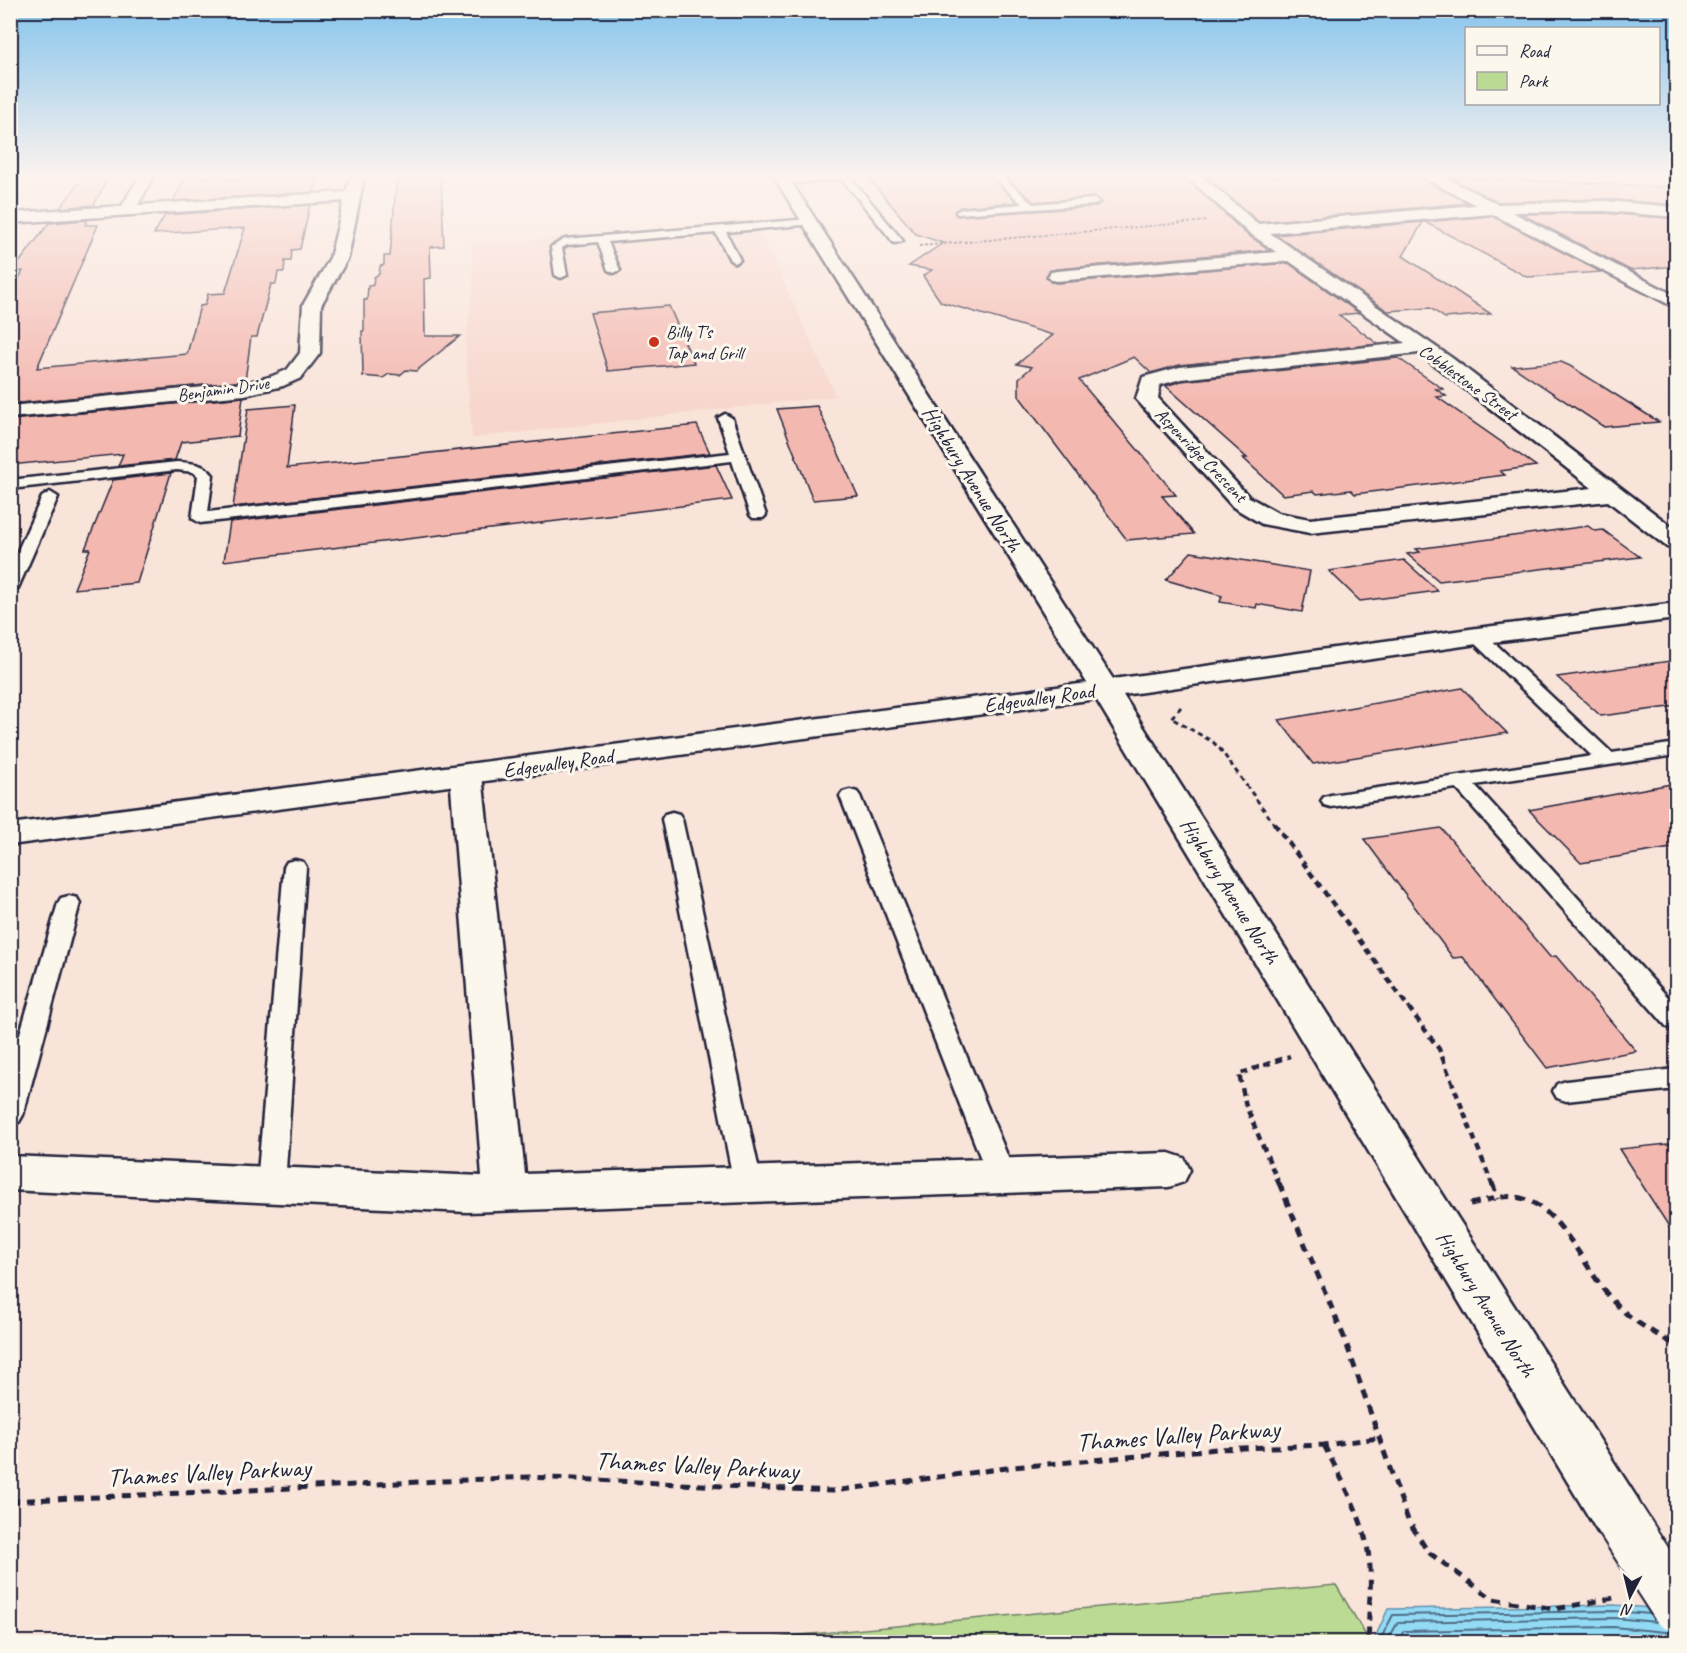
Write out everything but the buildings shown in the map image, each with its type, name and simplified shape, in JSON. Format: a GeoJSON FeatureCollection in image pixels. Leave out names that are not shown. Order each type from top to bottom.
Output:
{"type":"FeatureCollection","features":[{"type":"Feature","properties":{"kind":"street","name":"Benjamin Drive"},"geometry":{"type":"LineString","coordinates":[[10,411],[245,389],[276,382],[294,374],[310,353],[312,305],[340,254]]}},
{"type":"Feature","properties":{"kind":"street","name":"Highbury Avenue North"},"geometry":{"type":"LineString","coordinates":[[830,254],[1105,689],[1618,1516],[1654,1600]]}},
{"type":"Feature","properties":{"kind":"street","name":"Cobblestone Street"},"geometry":{"type":"LineString","coordinates":[[1291,254],[1445,362],[1677,542]]}},
{"type":"Feature","properties":{"kind":"street"},"geometry":{"type":"LineString","coordinates":[[1581,254],[1677,303]]}},
{"type":"Feature","properties":{"kind":"street"},"geometry":{"type":"LineString","coordinates":[[1057,276],[1294,256]]}},
{"type":"Feature","properties":{"kind":"street","name":"Aspenridge Crescent"},"geometry":{"type":"LineString","coordinates":[[1422,347],[1180,373],[1150,381],[1147,399],[1241,502],[1271,519],[1310,526],[1615,493]]}},
{"type":"Feature","properties":{"kind":"street","name":"Edgevalley Road"},"geometry":{"type":"LineString","coordinates":[[10,835],[1105,689],[1477,636],[1677,611]]}},
{"type":"Feature","properties":{"kind":"street"},"geometry":{"type":"LineString","coordinates":[[466,775],[505,1193]]}},
{"type":"Feature","properties":{"kind":"street"},"geometry":{"type":"LineString","coordinates":[[10,1173],[467,1194],[1169,1170]]}},
{"type":"Feature","properties":{"kind":"lane"},"geometry":{"type":"LineString","coordinates":[[557,254],[561,275]]}},
{"type":"Feature","properties":{"kind":"lane"},"geometry":{"type":"LineString","coordinates":[[608,254],[614,270]]}},
{"type":"Feature","properties":{"kind":"lane"},"geometry":{"type":"LineString","coordinates":[[732,254],[735,260]]}},
{"type":"Feature","properties":{"kind":"lane"},"geometry":{"type":"LineString","coordinates":[[725,418],[758,515]]}},
{"type":"Feature","properties":{"kind":"lane"},"geometry":{"type":"LineString","coordinates":[[10,484],[177,466],[197,468],[206,476],[200,518],[738,456]]}},
{"type":"Feature","properties":{"kind":"lane"},"geometry":{"type":"LineString","coordinates":[[10,588],[50,497]]}},
{"type":"Feature","properties":{"kind":"lane"},"geometry":{"type":"LineString","coordinates":[[1477,636],[1608,760]]}},
{"type":"Feature","properties":{"kind":"lane"},"geometry":{"type":"LineString","coordinates":[[1331,801],[1677,749]]}},
{"type":"Feature","properties":{"kind":"lane"},"geometry":{"type":"LineString","coordinates":[[1461,782],[1677,1021]]}},
{"type":"Feature","properties":{"kind":"lane"},"geometry":{"type":"LineString","coordinates":[[850,796],[1002,1177]]}},
{"type":"Feature","properties":{"kind":"lane"},"geometry":{"type":"LineString","coordinates":[[672,819],[748,1184]]}},
{"type":"Feature","properties":{"kind":"lane"},"geometry":{"type":"LineString","coordinates":[[271,1185],[295,867]]}},
{"type":"Feature","properties":{"kind":"lane"},"geometry":{"type":"LineString","coordinates":[[10,1115],[69,903]]}},
{"type":"Feature","properties":{"kind":"lane"},"geometry":{"type":"LineString","coordinates":[[1566,1091],[1677,1079]]}},
{"type":"Feature","properties":{"kind":"path"},"geometry":{"type":"LineString","coordinates":[[1172,718],[1213,742],[1220,749],[1439,1049],[1498,1199]]}},
{"type":"Feature","properties":{"kind":"path"},"geometry":{"type":"LineString","coordinates":[[1325,1044],[1239,1074],[1246,1106],[1344,1337],[1408,1520],[1428,1552],[1493,1599],[1555,1609],[1654,1600]]}},
{"type":"Feature","properties":{"kind":"path"},"geometry":{"type":"LineString","coordinates":[[1429,1211],[1498,1199],[1522,1198],[1544,1210],[1611,1298],[1648,1329],[1677,1345]]}},
{"type":"Feature","properties":{"kind":"path","name":"Thames Valley Parkway"},"geometry":{"type":"LineString","coordinates":[[10,1501],[529,1477],[833,1491],[1014,1467],[1217,1449],[1324,1444],[1379,1438]]}},
{"type":"Feature","properties":{"kind":"path"},"geometry":{"type":"LineString","coordinates":[[1324,1444],[1362,1524],[1369,1557],[1367,1622],[1369,1642]]}},
{"type":"Feature","properties":{"kind":"shaded area"},"geometry":{"type":"Polygon","coordinates":[[[472,254],[771,254],[836,396],[472,438],[465,344],[473,289],[472,254]]]}},
{"type":"Feature","properties":{"kind":"green space"},"geometry":{"type":"Polygon","coordinates":[[[1336,1585],[1370,1642],[756,1642],[790,1636],[1336,1585]]]}},
{"type":"Feature","properties":{"kind":"water"},"geometry":{"type":"Polygon","coordinates":[[[1614,1605],[1676,1610],[1676,1642],[1373,1642],[1388,1609],[1614,1605]]]}},
{"type":"Feature","properties":{"kind":"place","name":"Billy T's Tap and Grill"},"geometry":{"type":"Point","coordinates":[654,342]}}]}
